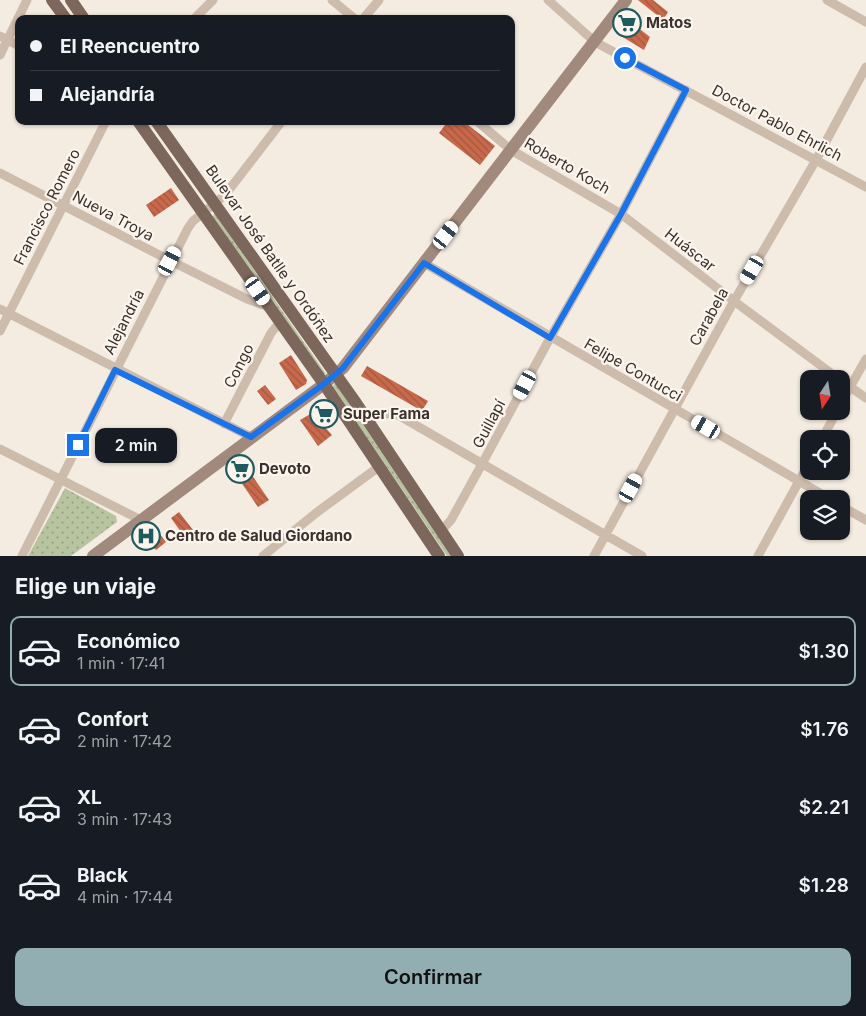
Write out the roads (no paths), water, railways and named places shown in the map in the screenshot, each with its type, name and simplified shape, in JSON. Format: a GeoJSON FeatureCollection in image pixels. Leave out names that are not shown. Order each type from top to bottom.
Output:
{"type":"FeatureCollection","features":[{"type":"Feature","properties":{"kind":"main road"},"geometry":{"type":"LineString","coordinates":[[52,0],[63,15]]}},
{"type":"Feature","properties":{"kind":"main road"},"geometry":{"type":"LineString","coordinates":[[70,0],[81,15]]}},
{"type":"Feature","properties":{"kind":"main road"},"geometry":{"type":"LineString","coordinates":[[93,556],[324,384],[347,363],[626,0]]}},
{"type":"Feature","properties":{"kind":"main road","name":"Bulevar José Batlle y Ordóñez"},"geometry":{"type":"LineString","coordinates":[[141,125],[324,384],[439,556]]}},
{"type":"Feature","properties":{"kind":"main road","name":"Bulevar José Batlle y Ordóñez"},"geometry":{"type":"LineString","coordinates":[[159,125],[336,374],[458,556]]}},
{"type":"Feature","properties":{"kind":"street"},"geometry":{"type":"LineString","coordinates":[[18,15],[27,0]]}},
{"type":"Feature","properties":{"kind":"street"},"geometry":{"type":"LineString","coordinates":[[198,15],[213,0]]}},
{"type":"Feature","properties":{"kind":"street"},"geometry":{"type":"LineString","coordinates":[[332,0],[350,15]]}},
{"type":"Feature","properties":{"kind":"street"},"geometry":{"type":"LineString","coordinates":[[366,15],[379,0]]}},
{"type":"Feature","properties":{"kind":"street","name":"Doctor Pablo Ehrlich"},"geometry":{"type":"LineString","coordinates":[[548,0],[595,42],[866,187]]}},
{"type":"Feature","properties":{"kind":"street"},"geometry":{"type":"LineString","coordinates":[[827,0],[866,22]]}},
{"type":"Feature","properties":{"kind":"street"},"geometry":{"type":"LineString","coordinates":[[0,54],[4,38],[15,20]]}},
{"type":"Feature","properties":{"kind":"street","name":"Carabela"},"geometry":{"type":"LineString","coordinates":[[594,556],[734,301],[816,160],[866,67]]}},
{"type":"Feature","properties":{"kind":"street","name":"Guillapí"},"geometry":{"type":"LineString","coordinates":[[441,531],[451,520],[550,338],[621,214],[686,90]]}},
{"type":"Feature","properties":{"kind":"street","name":"Francisco Romero"},"geometry":{"type":"LineString","coordinates":[[0,331],[104,125]]}},
{"type":"Feature","properties":{"kind":"street","name":"Alejandría"},"geometry":{"type":"LineString","coordinates":[[22,556],[188,228],[193,221],[225,195],[279,125]]}},
{"type":"Feature","properties":{"kind":"street","name":"Roberto Koch"},"geometry":{"type":"LineString","coordinates":[[482,125],[511,150],[621,214]]}},
{"type":"Feature","properties":{"kind":"street","name":"Nueva Troya"},"geometry":{"type":"LineString","coordinates":[[0,173],[170,261],[247,299],[269,307]]}},
{"type":"Feature","properties":{"kind":"street","name":"Huáscar"},"geometry":{"type":"LineString","coordinates":[[621,214],[828,370]]}},
{"type":"Feature","properties":{"kind":"street","name":"Felipe Contucci"},"geometry":{"type":"LineString","coordinates":[[424,263],[550,338],[814,490]]}},
{"type":"Feature","properties":{"kind":"street"},"geometry":{"type":"LineString","coordinates":[[0,309],[115,370],[251,437]]}},
{"type":"Feature","properties":{"kind":"street","name":"Congo"},"geometry":{"type":"LineString","coordinates":[[224,424],[271,333],[280,322]]}},
{"type":"Feature","properties":{"kind":"street"},"geometry":{"type":"LineString","coordinates":[[850,387],[866,359]]}},
{"type":"Feature","properties":{"kind":"street","name":"Huáscar"},"geometry":{"type":"LineString","coordinates":[[850,387],[866,398]]}},
{"type":"Feature","properties":{"kind":"street"},"geometry":{"type":"LineString","coordinates":[[368,421],[379,414],[387,412],[398,415],[642,556]]}},
{"type":"Feature","properties":{"kind":"street"},"geometry":{"type":"LineString","coordinates":[[0,449],[141,520]]}},
{"type":"Feature","properties":{"kind":"street"},"geometry":{"type":"LineString","coordinates":[[264,556],[316,513],[380,466]]}},
{"type":"Feature","properties":{"kind":"street"},"geometry":{"type":"LineString","coordinates":[[758,556],[799,481]]}},
{"type":"Feature","properties":{"kind":"street"},"geometry":{"type":"LineString","coordinates":[[850,511],[866,520]]}},
{"type":"Feature","properties":{"kind":"place","name":"Matos"},"geometry":{"type":"Point","coordinates":[627,23]}},
{"type":"Feature","properties":{"kind":"place","name":"Super Fama"},"geometry":{"type":"Point","coordinates":[324,414]}},
{"type":"Feature","properties":{"kind":"place","name":"Devoto"},"geometry":{"type":"Point","coordinates":[240,469]}},
{"type":"Feature","properties":{"kind":"place","name":"Centro de Salud Giordano"},"geometry":{"type":"Point","coordinates":[146,536]}}]}
